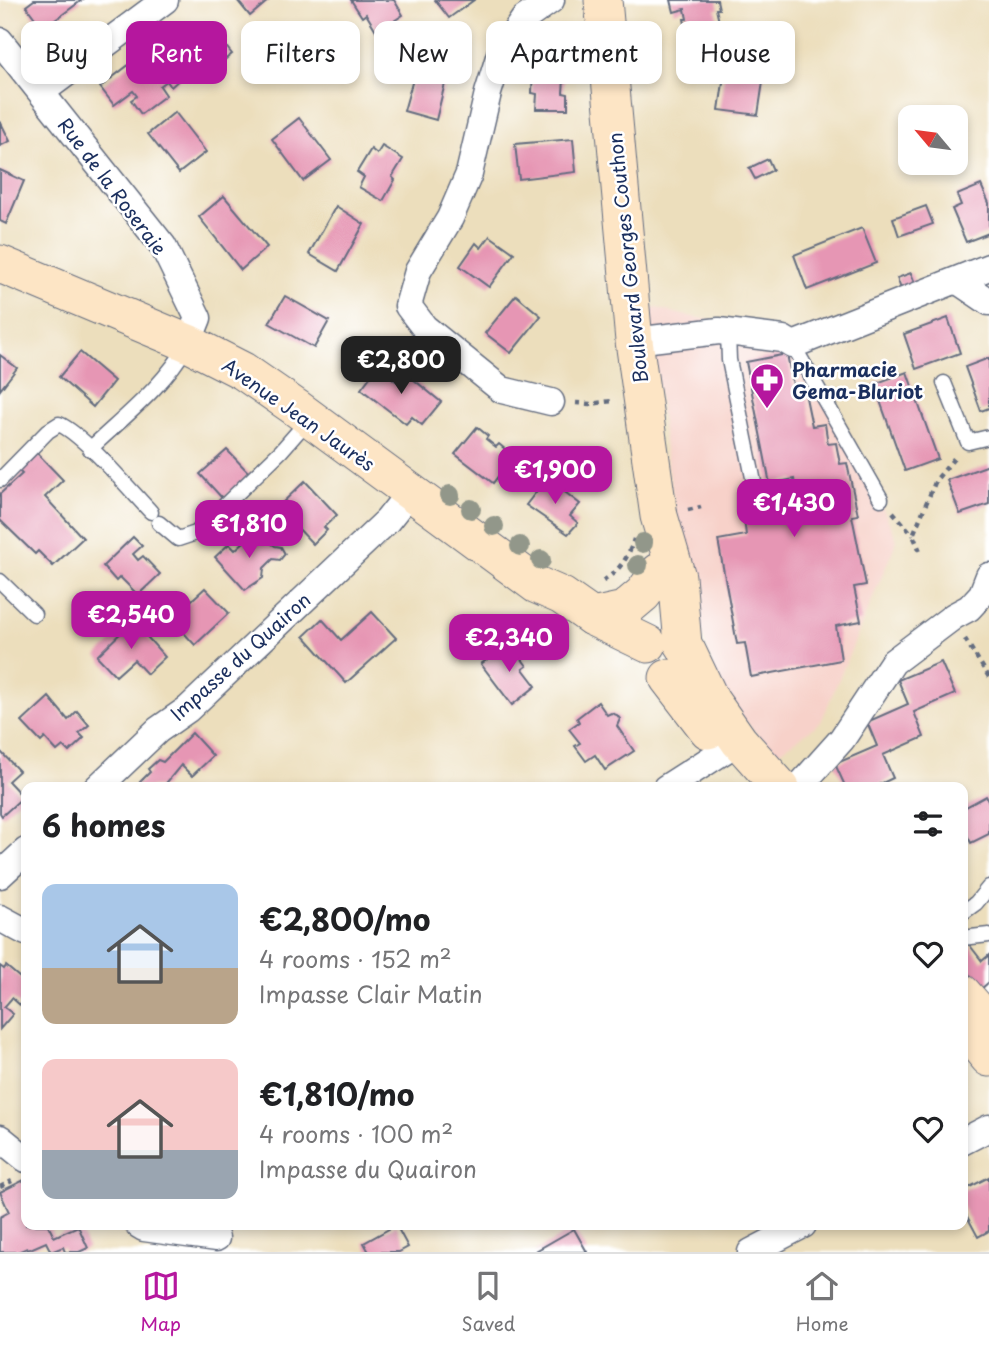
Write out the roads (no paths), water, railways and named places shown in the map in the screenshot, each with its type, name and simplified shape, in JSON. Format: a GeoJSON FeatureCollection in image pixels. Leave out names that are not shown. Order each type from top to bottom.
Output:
{"type":"FeatureCollection","features":[{"type":"Feature","properties":{"kind":"main road","name":"Boulevard Georges Couthon"},"geometry":{"type":"LineString","coordinates":[[603,0],[634,341],[646,522],[659,572],[664,653]]}},
{"type":"Feature","properties":{"kind":"main road","name":"Avenue Jean Jaurès"},"geometry":{"type":"LineString","coordinates":[[0,264],[188,343],[243,371],[537,585],[562,596],[591,600],[664,653],[701,722],[774,782]]}},
{"type":"Feature","properties":{"kind":"main road","name":"Boulevard Georges Couthon"},"geometry":{"type":"LineString","coordinates":[[646,522],[677,577],[664,653]]}},
{"type":"Feature","properties":{"kind":"main road"},"geometry":{"type":"LineString","coordinates":[[591,600],[624,610],[643,594],[659,572]]}},
{"type":"Feature","properties":{"kind":"main road","name":"Avenue Jean Jaurès"},"geometry":{"type":"LineString","coordinates":[[537,585],[555,607],[584,631],[614,649],[664,653]]}},
{"type":"Feature","properties":{"kind":"main road","name":"Avenue Jean Jaurès"},"geometry":{"type":"LineString","coordinates":[[732,745],[758,782]]}},
{"type":"Feature","properties":{"kind":"main road"},"geometry":{"type":"LineString","coordinates":[[968,1000],[989,1023]]}},
{"type":"Feature","properties":{"kind":"main road"},"geometry":{"type":"LineString","coordinates":[[968,1033],[989,1058]]}},
{"type":"Feature","properties":{"kind":"street"},"geometry":{"type":"LineString","coordinates":[[41,92],[164,0]]}},
{"type":"Feature","properties":{"kind":"street"},"geometry":{"type":"LineString","coordinates":[[551,0],[524,19],[500,54],[469,174],[450,218],[418,271],[408,306],[424,327],[502,390],[551,402]]}},
{"type":"Feature","properties":{"kind":"street","name":"Rue de la Roseraie"},"geometry":{"type":"LineString","coordinates":[[0,41],[163,246],[198,318],[188,343]]}},
{"type":"Feature","properties":{"kind":"street"},"geometry":{"type":"LineString","coordinates":[[634,341],[707,331],[783,340],[793,345],[989,267]]}},
{"type":"Feature","properties":{"kind":"street"},"geometry":{"type":"LineString","coordinates":[[958,281],[989,302]]}},
{"type":"Feature","properties":{"kind":"street","name":"Impasse du Quairon"},"geometry":{"type":"LineString","coordinates":[[103,782],[158,730],[188,709],[387,521],[410,492]]}},
{"type":"Feature","properties":{"kind":"street"},"geometry":{"type":"LineString","coordinates":[[803,782],[842,738],[893,662],[954,616],[970,608],[982,594],[989,576]]}},
{"type":"Feature","properties":{"kind":"street"},"geometry":{"type":"LineString","coordinates":[[675,782],[732,745]]}},
{"type":"Feature","properties":{"kind":"street"},"geometry":{"type":"LineString","coordinates":[[0,875],[21,856]]}},
{"type":"Feature","properties":{"kind":"street"},"geometry":{"type":"LineString","coordinates":[[0,918],[21,929]]}},
{"type":"Feature","properties":{"kind":"street"},"geometry":{"type":"LineString","coordinates":[[968,1139],[989,1128]]}},
{"type":"Feature","properties":{"kind":"street"},"geometry":{"type":"LineString","coordinates":[[0,1138],[21,1155]]}},
{"type":"Feature","properties":{"kind":"street"},"geometry":{"type":"LineString","coordinates":[[159,1230],[218,1238]]}},
{"type":"Feature","properties":{"kind":"street"},"geometry":{"type":"LineString","coordinates":[[751,1252],[793,1230]]}},
{"type":"Feature","properties":{"kind":"lane"},"geometry":{"type":"LineString","coordinates":[[728,333],[729,359],[758,497]]}},
{"type":"Feature","properties":{"kind":"lane"},"geometry":{"type":"LineString","coordinates":[[90,449],[164,379],[178,362],[188,343]]}},
{"type":"Feature","properties":{"kind":"lane"},"geometry":{"type":"LineString","coordinates":[[793,345],[881,499]]}},
{"type":"Feature","properties":{"kind":"lane"},"geometry":{"type":"LineString","coordinates":[[944,383],[968,442],[989,437]]}},
{"type":"Feature","properties":{"kind":"lane"},"geometry":{"type":"LineString","coordinates":[[0,480],[48,431],[59,424],[68,428],[90,449],[178,539],[196,533],[281,451],[310,418]]}},
{"type":"Feature","properties":{"kind":"lane"},"geometry":{"type":"LineString","coordinates":[[0,581],[34,614]]}},
{"type":"Feature","properties":{"kind":"lane"},"geometry":{"type":"LineString","coordinates":[[968,909],[989,887]]}},
{"type":"Feature","properties":{"kind":"lane"},"geometry":{"type":"LineString","coordinates":[[968,937],[989,935]]}},
{"type":"Feature","properties":{"kind":"place","name":"Pharmacie Gema-Bluriot"},"geometry":{"type":"Point","coordinates":[767,410]}}]}
